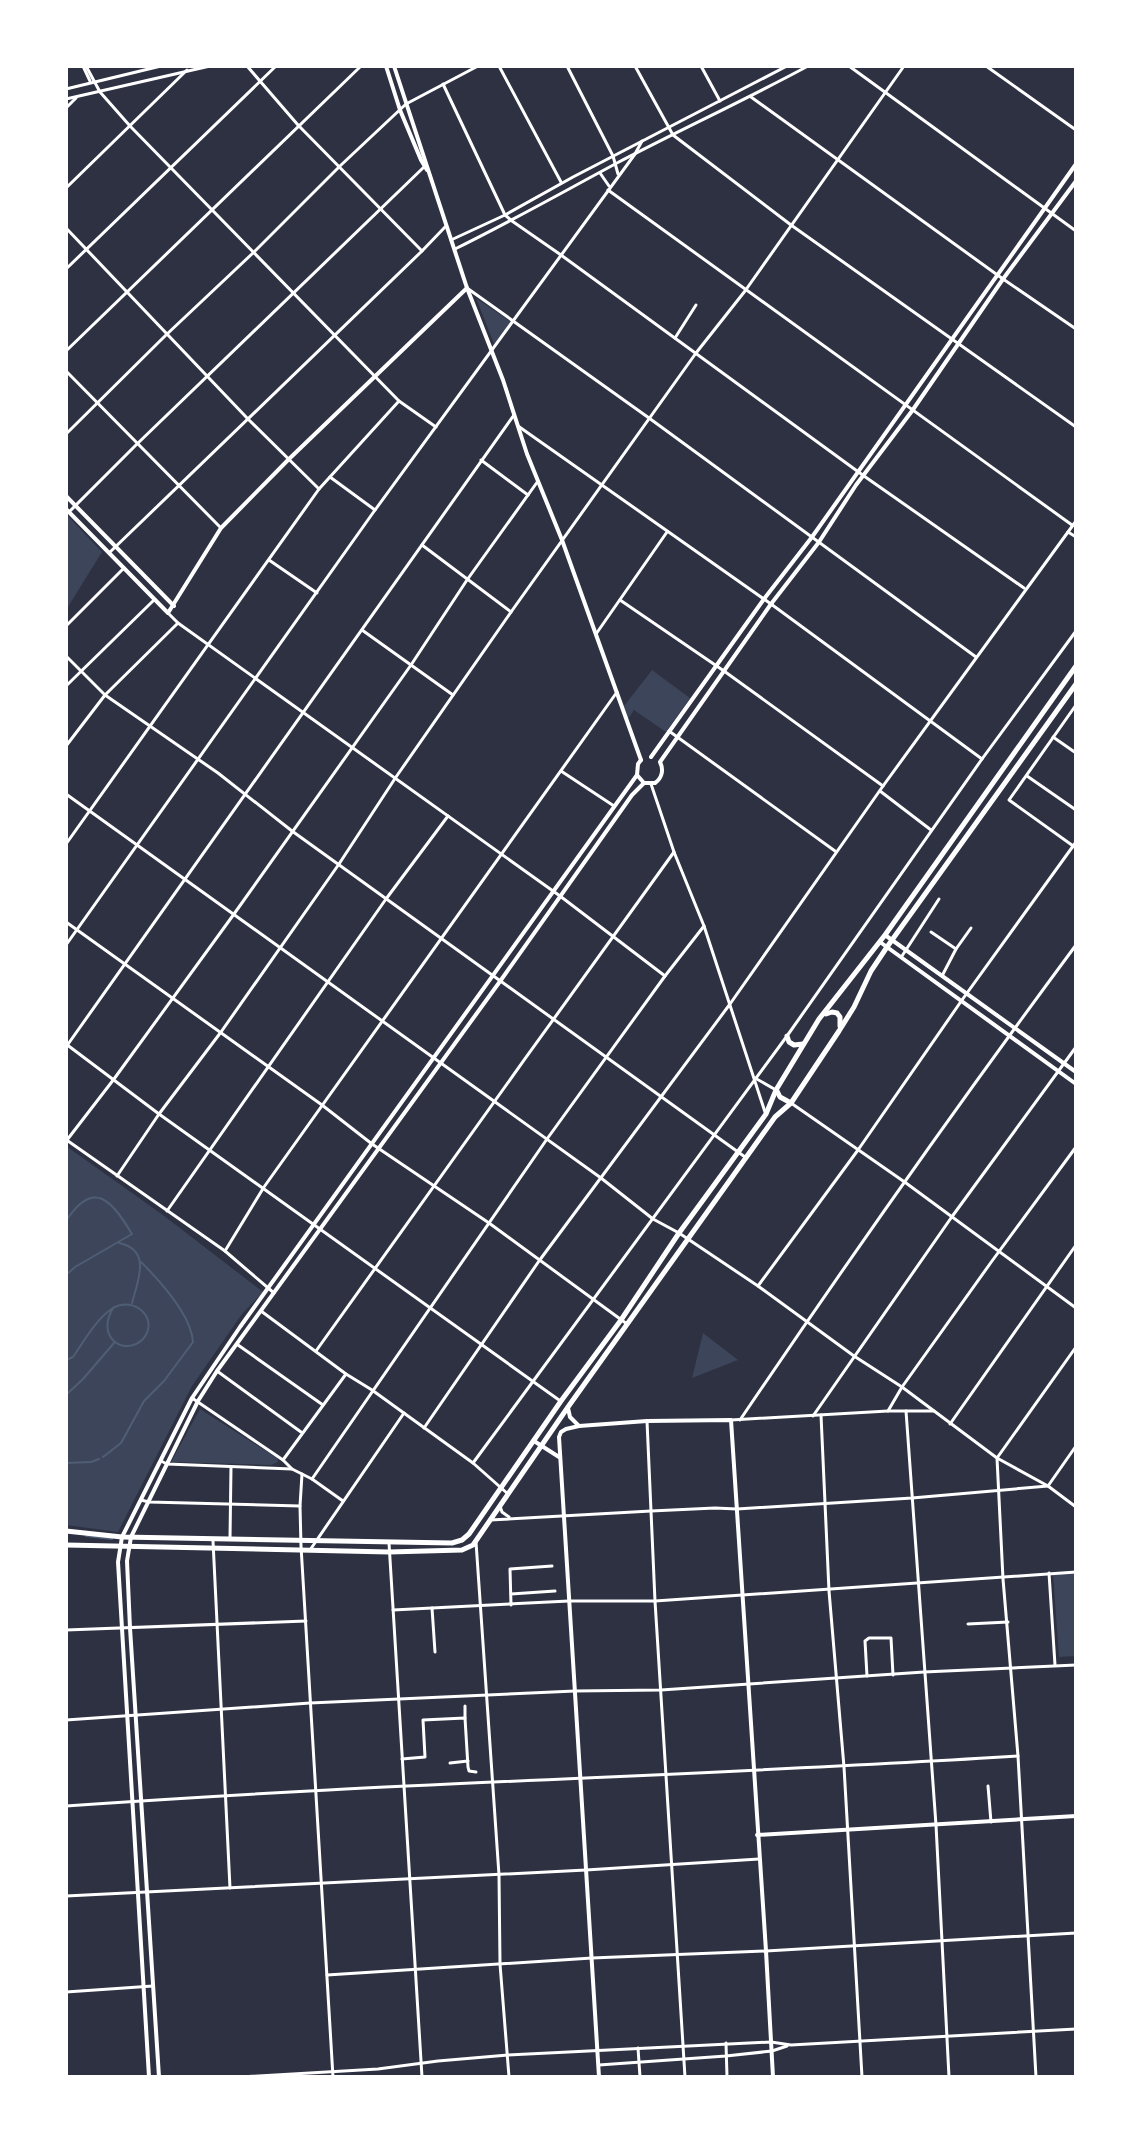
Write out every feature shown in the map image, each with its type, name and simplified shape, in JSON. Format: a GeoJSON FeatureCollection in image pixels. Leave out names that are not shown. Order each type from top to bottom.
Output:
{"type":"FeatureCollection","features":[{"type":"Feature","properties":{"kind":"main road"},"geometry":{"type":"LineString","coordinates":[[66,1531],[122,1537],[230,1539],[301,1545],[310,1550],[462,1550],[474,1543],[568,1407],[679,1233],[766,1114],[776,1090],[819,1019],[880,942],[1076,666]]}},
{"type":"Feature","properties":{"kind":"main road"},"geometry":{"type":"LineString","coordinates":[[66,1545],[214,1547],[301,1545],[316,1541],[452,1543],[462,1540],[561,1401],[689,1240],[775,1117],[794,1105],[887,947],[1076,684]]}},
{"type":"Feature","properties":{"kind":"main road"},"geometry":{"type":"LineString","coordinates":[[819,1019],[827,1013],[837,1013],[840,1017],[839,1031]]}},
{"type":"Feature","properties":{"kind":"main road"},"geometry":{"type":"LineString","coordinates":[[787,1036],[794,1045],[804,1044]]}},
{"type":"Feature","properties":{"kind":"main road"},"geometry":{"type":"LineString","coordinates":[[776,1090],[780,1097],[794,1105]]}},
{"type":"Feature","properties":{"kind":"street"},"geometry":{"type":"LineString","coordinates":[[84,66],[92,83],[170,169],[399,401],[436,427]]}},
{"type":"Feature","properties":{"kind":"street"},"geometry":{"type":"LineString","coordinates":[[66,89],[161,66]]}},
{"type":"Feature","properties":{"kind":"street"},"geometry":{"type":"LineString","coordinates":[[66,99],[210,66]]}},
{"type":"Feature","properties":{"kind":"street"},"geometry":{"type":"LineString","coordinates":[[247,66],[298,125],[422,251]]}},
{"type":"Feature","properties":{"kind":"street"},"geometry":{"type":"LineString","coordinates":[[66,269],[276,66]]}},
{"type":"Feature","properties":{"kind":"street"},"geometry":{"type":"LineString","coordinates":[[66,351],[361,66]]}},
{"type":"Feature","properties":{"kind":"street"},"geometry":{"type":"LineString","coordinates":[[386,66],[400,110],[426,167]]}},
{"type":"Feature","properties":{"kind":"street"},"geometry":{"type":"LineString","coordinates":[[394,66],[467,288],[641,760]]}},
{"type":"Feature","properties":{"kind":"street"},"geometry":{"type":"LineString","coordinates":[[66,434],[406,104],[478,66]]}},
{"type":"Feature","properties":{"kind":"street"},"geometry":{"type":"LineString","coordinates":[[499,66],[562,183]]}},
{"type":"Feature","properties":{"kind":"street"},"geometry":{"type":"LineString","coordinates":[[567,66],[613,156],[618,177]]}},
{"type":"Feature","properties":{"kind":"street"},"geometry":{"type":"LineString","coordinates":[[635,66],[673,135],[791,225],[1076,427]]}},
{"type":"Feature","properties":{"kind":"street"},"geometry":{"type":"LineString","coordinates":[[701,66],[720,101]]}},
{"type":"Feature","properties":{"kind":"street"},"geometry":{"type":"LineString","coordinates":[[767,66],[772,74]]}},
{"type":"Feature","properties":{"kind":"street"},"geometry":{"type":"LineString","coordinates":[[451,240],[505,215],[787,66]]}},
{"type":"Feature","properties":{"kind":"street"},"geometry":{"type":"LineString","coordinates":[[455,249],[808,66]]}},
{"type":"Feature","properties":{"kind":"street"},"geometry":{"type":"LineString","coordinates":[[849,66],[1076,231]]}},
{"type":"Feature","properties":{"kind":"street"},"geometry":{"type":"LineString","coordinates":[[117,1176],[339,864],[562,540],[696,353],[745,291],[904,66]]}},
{"type":"Feature","properties":{"kind":"street"},"geometry":{"type":"LineString","coordinates":[[986,66],[1076,130]]}},
{"type":"Feature","properties":{"kind":"street"},"geometry":{"type":"LineString","coordinates":[[66,188],[187,70]]}},
{"type":"Feature","properties":{"kind":"street"},"geometry":{"type":"LineString","coordinates":[[759,81],[764,90]]}},
{"type":"Feature","properties":{"kind":"street"},"geometry":{"type":"LineString","coordinates":[[443,84],[505,215],[864,476],[1025,588]]}},
{"type":"Feature","properties":{"kind":"street"},"geometry":{"type":"LineString","coordinates":[[66,108],[79,96]]}},
{"type":"Feature","properties":{"kind":"street"},"geometry":{"type":"LineString","coordinates":[[751,97],[1076,329]]}},
{"type":"Feature","properties":{"kind":"street"},"geometry":{"type":"LineString","coordinates":[[66,945],[642,141]]}},
{"type":"Feature","properties":{"kind":"street"},"geometry":{"type":"LineString","coordinates":[[660,762],[912,411],[1076,164]]}},
{"type":"Feature","properties":{"kind":"street"},"geometry":{"type":"LineString","coordinates":[[426,167],[68,510],[178,623],[614,935],[665,976]]}},
{"type":"Feature","properties":{"kind":"street"},"geometry":{"type":"LineString","coordinates":[[600,173],[609,189],[745,291],[1072,526]]}},
{"type":"Feature","properties":{"kind":"street"},"geometry":{"type":"LineString","coordinates":[[149,2077],[118,1562],[122,1537],[192,1398],[255,1307],[637,775],[638,764],[651,757],[812,537],[950,340],[1053,214],[1076,181]]}},
{"type":"Feature","properties":{"kind":"street"},"geometry":{"type":"LineString","coordinates":[[109,553],[446,226]]}},
{"type":"Feature","properties":{"kind":"street"},"geometry":{"type":"LineString","coordinates":[[66,228],[166,335],[319,489]]}},
{"type":"Feature","properties":{"kind":"street"},"geometry":{"type":"LineString","coordinates":[[467,288],[977,658]]}},
{"type":"Feature","properties":{"kind":"street"},"geometry":{"type":"LineString","coordinates":[[168,613],[221,528],[467,288]]}},
{"type":"Feature","properties":{"kind":"street"},"geometry":{"type":"LineString","coordinates":[[675,338],[696,305]]}},
{"type":"Feature","properties":{"kind":"street"},"geometry":{"type":"LineString","coordinates":[[66,371],[221,528]]}},
{"type":"Feature","properties":{"kind":"street"},"geometry":{"type":"LineString","coordinates":[[66,844],[319,489],[399,401]]}},
{"type":"Feature","properties":{"kind":"street"},"geometry":{"type":"LineString","coordinates":[[514,415],[66,1045],[561,1401]]}},
{"type":"Feature","properties":{"kind":"street"},"geometry":{"type":"LineString","coordinates":[[518,426],[771,604],[982,759]]}},
{"type":"Feature","properties":{"kind":"street"},"geometry":{"type":"LineString","coordinates":[[481,460],[528,495]]}},
{"type":"Feature","properties":{"kind":"street"},"geometry":{"type":"LineString","coordinates":[[330,477],[375,510]]}},
{"type":"Feature","properties":{"kind":"street"},"geometry":{"type":"LineString","coordinates":[[274,1293],[225,1251],[66,1140],[234,914],[538,481]]}},
{"type":"Feature","properties":{"kind":"street"},"geometry":{"type":"LineString","coordinates":[[66,496],[174,606]]}},
{"type":"Feature","properties":{"kind":"street"},"geometry":{"type":"LineString","coordinates":[[424,1428],[539,1261],[730,1004],[836,851],[1076,521]]}},
{"type":"Feature","properties":{"kind":"street"},"geometry":{"type":"LineString","coordinates":[[596,634],[667,531]]}},
{"type":"Feature","properties":{"kind":"street"},"geometry":{"type":"LineString","coordinates":[[1068,532],[1076,537]]}},
{"type":"Feature","properties":{"kind":"street"},"geometry":{"type":"LineString","coordinates":[[422,545],[511,612]]}},
{"type":"Feature","properties":{"kind":"street"},"geometry":{"type":"LineString","coordinates":[[269,560],[317,593]]}},
{"type":"Feature","properties":{"kind":"street"},"geometry":{"type":"LineString","coordinates":[[66,626],[124,568]]}},
{"type":"Feature","properties":{"kind":"street"},"geometry":{"type":"LineString","coordinates":[[66,686],[154,600]]}},
{"type":"Feature","properties":{"kind":"street"},"geometry":{"type":"LineString","coordinates":[[620,600],[883,786]]}},
{"type":"Feature","properties":{"kind":"street"},"geometry":{"type":"LineString","coordinates":[[66,746],[105,695],[178,623]]}},
{"type":"Feature","properties":{"kind":"street"},"geometry":{"type":"LineString","coordinates":[[362,630],[453,695]]}},
{"type":"Feature","properties":{"kind":"street"},"geometry":{"type":"LineString","coordinates":[[473,1463],[787,1036],[1076,631]]}},
{"type":"Feature","properties":{"kind":"street"},"geometry":{"type":"LineString","coordinates":[[66,656],[105,695],[747,1158]]}},
{"type":"Feature","properties":{"kind":"street"},"geometry":{"type":"LineString","coordinates":[[225,1251],[264,1187],[617,692]]}},
{"type":"Feature","properties":{"kind":"street"},"geometry":{"type":"LineString","coordinates":[[758,1286],[1075,845],[1009,800],[1076,705]]}},
{"type":"Feature","properties":{"kind":"street"},"geometry":{"type":"LineString","coordinates":[[669,731],[836,851]]}},
{"type":"Feature","properties":{"kind":"street"},"geometry":{"type":"LineString","coordinates":[[1053,737],[1076,753]]}},
{"type":"Feature","properties":{"kind":"street"},"geometry":{"type":"LineString","coordinates":[[637,775],[644,783],[651,784],[661,778],[663,770],[660,762],[651,757]]}},
{"type":"Feature","properties":{"kind":"street"},"geometry":{"type":"LineString","coordinates":[[561,771],[620,811]]}},
{"type":"Feature","properties":{"kind":"street"},"geometry":{"type":"LineString","coordinates":[[1027,775],[1076,810]]}},
{"type":"Feature","properties":{"kind":"street"},"geometry":{"type":"LineString","coordinates":[[159,2077],[130,1628],[127,1561],[131,1537],[198,1401],[217,1371],[620,811],[644,783]]}},
{"type":"Feature","properties":{"kind":"street"},"geometry":{"type":"LineString","coordinates":[[651,784],[704,926],[766,1114]]}},
{"type":"Feature","properties":{"kind":"street"},"geometry":{"type":"LineString","coordinates":[[880,791],[932,830]]}},
{"type":"Feature","properties":{"kind":"street"},"geometry":{"type":"LineString","coordinates":[[66,794],[601,1178],[653,1219],[758,1286],[997,1458],[1048,1486],[1076,1507]]}},
{"type":"Feature","properties":{"kind":"street"},"geometry":{"type":"LineString","coordinates":[[167,1211],[386,899],[448,816]]}},
{"type":"Feature","properties":{"kind":"street"},"geometry":{"type":"LineString","coordinates":[[316,1351],[674,852]]}},
{"type":"Feature","properties":{"kind":"street"},"geometry":{"type":"LineString","coordinates":[[902,957],[939,899]]}},
{"type":"Feature","properties":{"kind":"street"},"geometry":{"type":"LineString","coordinates":[[66,922],[624,1322]]}},
{"type":"Feature","properties":{"kind":"street"},"geometry":{"type":"LineString","coordinates":[[312,1479],[547,1139],[704,926]]}},
{"type":"Feature","properties":{"kind":"street"},"geometry":{"type":"LineString","coordinates":[[942,976],[971,928]]}},
{"type":"Feature","properties":{"kind":"street"},"geometry":{"type":"LineString","coordinates":[[931,932],[956,949]]}},
{"type":"Feature","properties":{"kind":"street"},"geometry":{"type":"LineString","coordinates":[[885,935],[1076,1072]]}},
{"type":"Feature","properties":{"kind":"street"},"geometry":{"type":"LineString","coordinates":[[880,942],[1076,1084]]}},
{"type":"Feature","properties":{"kind":"street"},"geometry":{"type":"LineString","coordinates":[[740,1420],[1014,1028],[1076,945]]}},
{"type":"Feature","properties":{"kind":"street"},"geometry":{"type":"LineString","coordinates":[[813,1416],[951,1218],[1076,1047]]}},
{"type":"Feature","properties":{"kind":"street"},"geometry":{"type":"LineString","coordinates":[[755,1078],[776,1090]]}},
{"type":"Feature","properties":{"kind":"street"},"geometry":{"type":"LineString","coordinates":[[794,1105],[1076,1308]]}},
{"type":"Feature","properties":{"kind":"street"},"geometry":{"type":"LineString","coordinates":[[888,1411],[902,1387],[1076,1147]]}},
{"type":"Feature","properties":{"kind":"street"},"geometry":{"type":"LineString","coordinates":[[950,1424],[1076,1245]]}},
{"type":"Feature","properties":{"kind":"street"},"geometry":{"type":"LineString","coordinates":[[255,1307],[473,1463],[508,1494]]}},
{"type":"Feature","properties":{"kind":"street"},"geometry":{"type":"LineString","coordinates":[[238,1345],[323,1405]]}},
{"type":"Feature","properties":{"kind":"street"},"geometry":{"type":"LineString","coordinates":[[1036,2077],[997,1458],[1076,1347]]}},
{"type":"Feature","properties":{"kind":"street"},"geometry":{"type":"LineString","coordinates":[[217,1371],[302,1433]]}},
{"type":"Feature","properties":{"kind":"street"},"geometry":{"type":"LineString","coordinates":[[283,1460],[346,1374]]}},
{"type":"Feature","properties":{"kind":"street"},"geometry":{"type":"LineString","coordinates":[[192,1398],[343,1501]]}},
{"type":"Feature","properties":{"kind":"street"},"geometry":{"type":"LineString","coordinates":[[568,1407],[570,1417],[579,1426]]}},
{"type":"Feature","properties":{"kind":"street"},"geometry":{"type":"LineString","coordinates":[[906,1411],[936,1825],[949,2077]]}},
{"type":"Feature","properties":{"kind":"street"},"geometry":{"type":"LineString","coordinates":[[599,2077],[559,1457],[561,1432],[579,1426],[647,1421],[934,1411]]}},
{"type":"Feature","properties":{"kind":"street"},"geometry":{"type":"LineString","coordinates":[[310,1550],[404,1413]]}},
{"type":"Feature","properties":{"kind":"street"},"geometry":{"type":"LineString","coordinates":[[821,1415],[829,1591],[844,1767],[862,2077]]}},
{"type":"Feature","properties":{"kind":"street"},"geometry":{"type":"LineString","coordinates":[[731,1420],[773,2077]]}},
{"type":"Feature","properties":{"kind":"street"},"geometry":{"type":"LineString","coordinates":[[647,1421],[655,1601],[685,2077]]}},
{"type":"Feature","properties":{"kind":"street"},"geometry":{"type":"LineString","coordinates":[[534,1440],[559,1457]]}},
{"type":"Feature","properties":{"kind":"street"},"geometry":{"type":"LineString","coordinates":[[1048,1486],[1076,1446]]}},
{"type":"Feature","properties":{"kind":"street"},"geometry":{"type":"LineString","coordinates":[[161,1461],[167,1464],[292,1469]]}},
{"type":"Feature","properties":{"kind":"street"},"geometry":{"type":"LineString","coordinates":[[230,1539],[232,1466]]}},
{"type":"Feature","properties":{"kind":"street"},"geometry":{"type":"LineString","coordinates":[[302,1474],[301,1545],[333,2075]]}},
{"type":"Feature","properties":{"kind":"street"},"geometry":{"type":"LineString","coordinates":[[490,1520],[737,1509],[1048,1486]]}},
{"type":"Feature","properties":{"kind":"street"},"geometry":{"type":"LineString","coordinates":[[141,1500],[300,1506]]}},
{"type":"Feature","properties":{"kind":"street"},"geometry":{"type":"LineString","coordinates":[[500,1506],[506,1516],[513,1518]]}},
{"type":"Feature","properties":{"kind":"street"},"geometry":{"type":"LineString","coordinates":[[213,1539],[230,1888]]}},
{"type":"Feature","properties":{"kind":"street"},"geometry":{"type":"LineString","coordinates":[[389,1543],[422,2077]]}},
{"type":"Feature","properties":{"kind":"street"},"geometry":{"type":"LineString","coordinates":[[474,1543],[488,1696],[499,1875],[500,1964],[509,2077]]}},
{"type":"Feature","properties":{"kind":"street"},"geometry":{"type":"LineString","coordinates":[[511,1605],[510,1569],[552,1566]]}},
{"type":"Feature","properties":{"kind":"street"},"geometry":{"type":"LineString","coordinates":[[393,1610],[569,1601],[655,1601],[1076,1572]]}},
{"type":"Feature","properties":{"kind":"street"},"geometry":{"type":"LineString","coordinates":[[1049,1573],[1055,1666]]}},
{"type":"Feature","properties":{"kind":"street"},"geometry":{"type":"LineString","coordinates":[[511,1594],[555,1591]]}},
{"type":"Feature","properties":{"kind":"street"},"geometry":{"type":"LineString","coordinates":[[432,1608],[435,1652]]}},
{"type":"Feature","properties":{"kind":"street"},"geometry":{"type":"LineString","coordinates":[[66,1630],[306,1621]]}},
{"type":"Feature","properties":{"kind":"street"},"geometry":{"type":"LineString","coordinates":[[968,1624],[1008,1622]]}},
{"type":"Feature","properties":{"kind":"street"},"geometry":{"type":"LineString","coordinates":[[867,1676],[865,1641],[869,1638],[891,1638],[893,1675]]}},
{"type":"Feature","properties":{"kind":"street"},"geometry":{"type":"LineString","coordinates":[[66,1720],[310,1703],[661,1690],[1076,1665]]}},
{"type":"Feature","properties":{"kind":"street"},"geometry":{"type":"LineString","coordinates":[[465,1706],[469,1771],[476,1772]]}},
{"type":"Feature","properties":{"kind":"street"},"geometry":{"type":"LineString","coordinates":[[416,1720],[465,1718]]}},
{"type":"Feature","properties":{"kind":"street"},"geometry":{"type":"LineString","coordinates":[[402,1759],[425,1757],[423,1720]]}},
{"type":"Feature","properties":{"kind":"street"},"geometry":{"type":"LineString","coordinates":[[66,1806],[226,1795],[844,1767],[1018,1756]]}},
{"type":"Feature","properties":{"kind":"street"},"geometry":{"type":"LineString","coordinates":[[450,1763],[468,1761]]}},
{"type":"Feature","properties":{"kind":"street"},"geometry":{"type":"LineString","coordinates":[[988,1786],[991,1822]]}},
{"type":"Feature","properties":{"kind":"street"},"geometry":{"type":"LineString","coordinates":[[757,1835],[1076,1816]]}},
{"type":"Feature","properties":{"kind":"street"},"geometry":{"type":"LineString","coordinates":[[66,1896],[759,1859]]}},
{"type":"Feature","properties":{"kind":"street"},"geometry":{"type":"LineString","coordinates":[[327,1975],[1076,1933]]}},
{"type":"Feature","properties":{"kind":"street"},"geometry":{"type":"LineString","coordinates":[[66,1992],[153,1986]]}},
{"type":"Feature","properties":{"kind":"street"},"geometry":{"type":"LineString","coordinates":[[244,2077],[333,2075],[508,2055],[726,2043],[791,2045],[1076,2029]]}},
{"type":"Feature","properties":{"kind":"street"},"geometry":{"type":"LineString","coordinates":[[726,2043],[727,2077]]}},
{"type":"Feature","properties":{"kind":"street"},"geometry":{"type":"LineString","coordinates":[[599,2065],[726,2056],[772,2051],[791,2045]]}},
{"type":"Feature","properties":{"kind":"street"},"geometry":{"type":"LineString","coordinates":[[638,2048],[640,2077]]}},
{"type":"Feature","properties":{"kind":"shaded area"},"geometry":{"type":"Polygon","coordinates":[[[476,298],[511,322],[494,344],[476,298]]]}},
{"type":"Feature","properties":{"kind":"shaded area"},"geometry":{"type":"Polygon","coordinates":[[[66,514],[102,552],[66,610],[66,514]]]}},
{"type":"Feature","properties":{"kind":"shaded area"},"geometry":{"type":"Polygon","coordinates":[[[652,670],[690,698],[666,732],[634,710],[628,719],[624,706],[652,670]]]}},
{"type":"Feature","properties":{"kind":"shaded area"},"geometry":{"type":"Polygon","coordinates":[[[66,1146],[263,1292],[242,1314],[192,1386],[118,1532],[66,1525],[66,1146]]]}},
{"type":"Feature","properties":{"kind":"shaded area"},"geometry":{"type":"Polygon","coordinates":[[[703,1333],[738,1360],[692,1378],[703,1333]]]}},
{"type":"Feature","properties":{"kind":"shaded area"},"geometry":{"type":"Polygon","coordinates":[[[200,1409],[277,1458],[278,1462],[271,1465],[171,1462],[200,1409]]]}},
{"type":"Feature","properties":{"kind":"shaded area"},"geometry":{"type":"Polygon","coordinates":[[[1076,1572],[1076,1656],[1059,1657],[1053,1574],[1076,1572]]]}},
{"type":"Feature","properties":{"kind":"waterway"},"geometry":{"type":"LineString","coordinates":[[66,1221],[85,1200],[102,1199],[117,1212],[132,1234],[66,1275]]}},
{"type":"Feature","properties":{"kind":"waterway"},"geometry":{"type":"LineString","coordinates":[[119,1243],[136,1252],[139,1259],[139,1276],[132,1303]]}},
{"type":"Feature","properties":{"kind":"waterway"},"geometry":{"type":"LineString","coordinates":[[103,1457],[121,1443],[144,1401],[164,1381],[193,1342],[181,1309],[141,1262]]}},
{"type":"Feature","properties":{"kind":"waterway"},"geometry":{"type":"LineString","coordinates":[[66,1360],[73,1357],[101,1318],[113,1308],[121,1305],[137,1307],[147,1317],[149,1324],[143,1339],[128,1346],[114,1341],[107,1327],[109,1317],[114,1307]]}},
{"type":"Feature","properties":{"kind":"waterway"},"geometry":{"type":"LineString","coordinates":[[66,1395],[114,1343]]}},
{"type":"Feature","properties":{"kind":"waterway"},"geometry":{"type":"LineString","coordinates":[[66,1463],[99,1459]]}},
{"type":"Feature","properties":{"kind":"waterway"},"geometry":{"type":"LineString","coordinates":[[86,1536],[112,1539]]}}]}
